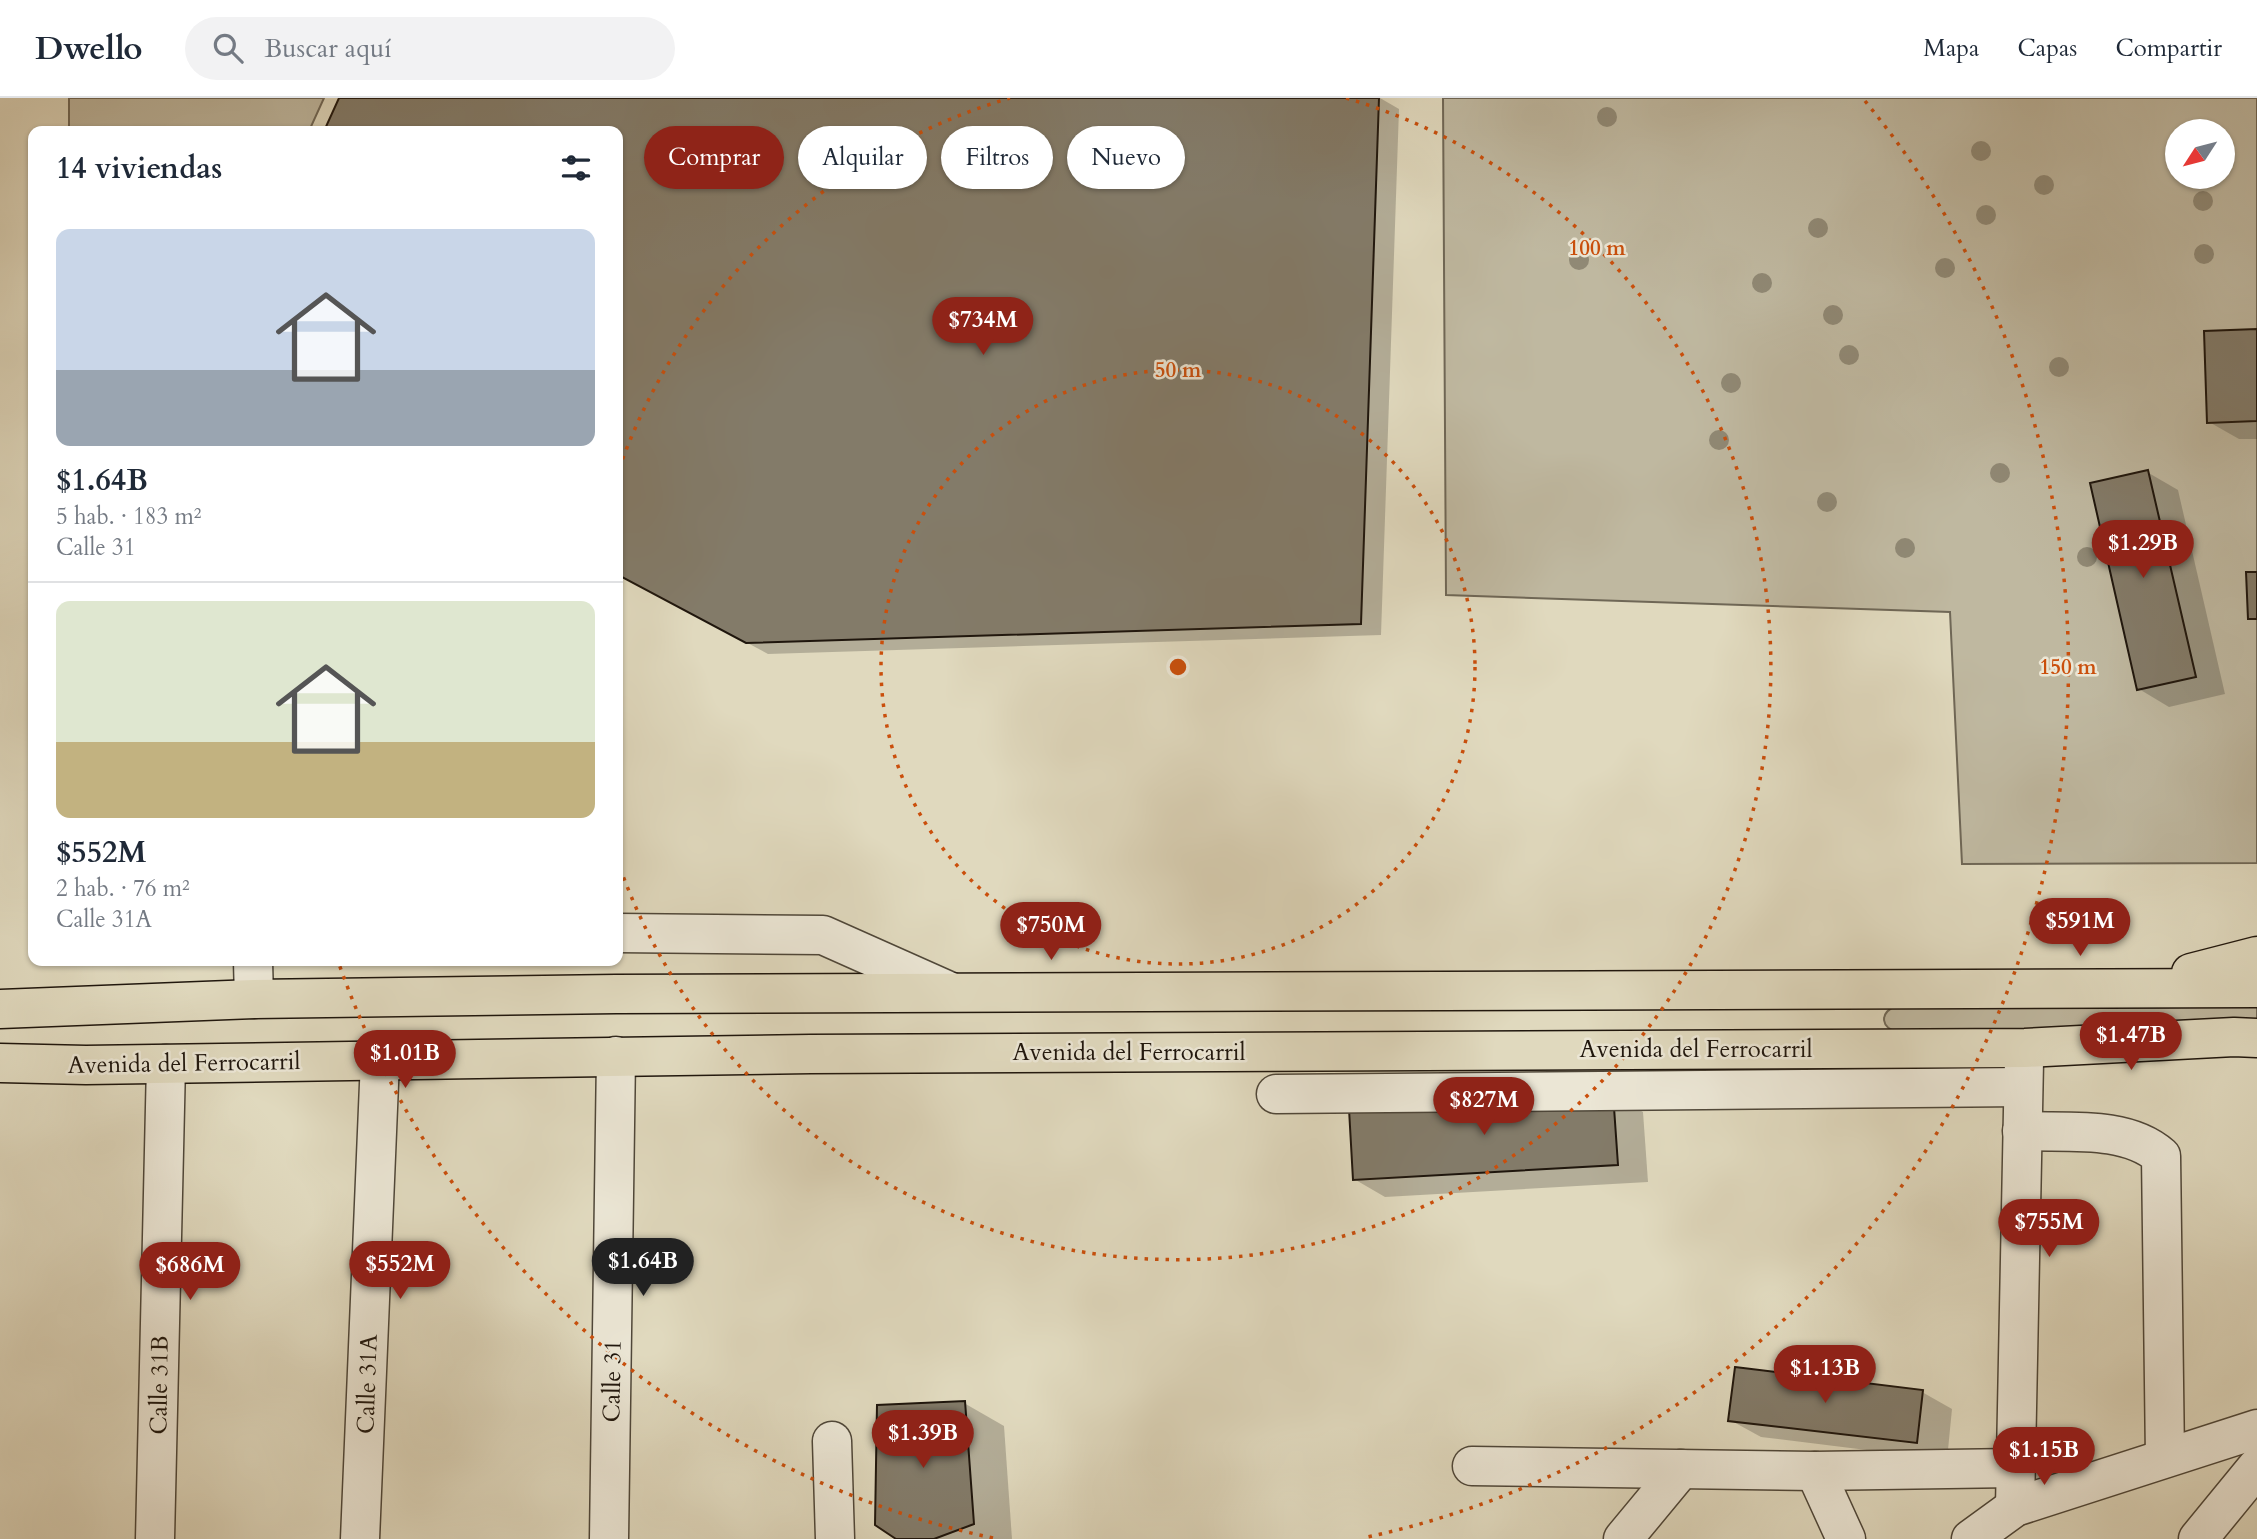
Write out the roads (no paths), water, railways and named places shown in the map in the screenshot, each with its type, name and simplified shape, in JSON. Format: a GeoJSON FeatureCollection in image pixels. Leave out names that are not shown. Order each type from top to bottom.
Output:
{"type":"FeatureCollection","features":[{"type":"Feature","properties":{"kind":"main road"},"geometry":{"type":"LineString","coordinates":[[2137,987],[2257,956]]}},
{"type":"Feature","properties":{"kind":"main road"},"geometry":{"type":"LineString","coordinates":[[0,1009],[254,999],[951,992],[2257,988]]}},
{"type":"Feature","properties":{"kind":"main road","name":"Avenida del Ferrocarril"},"geometry":{"type":"LineString","coordinates":[[0,1063],[166,1064],[616,1056],[2025,1048],[2257,1038]]}},
{"type":"Feature","properties":{"kind":"street"},"geometry":{"type":"LineString","coordinates":[[623,933],[823,935],[951,992]]}},
{"type":"Feature","properties":{"kind":"street"},"geometry":{"type":"LineString","coordinates":[[253,966],[254,999]]}},
{"type":"Feature","properties":{"kind":"street"},"geometry":{"type":"LineString","coordinates":[[2015,1507],[2025,1048]]}},
{"type":"Feature","properties":{"kind":"street","name":"Calle 31"},"geometry":{"type":"LineString","coordinates":[[609,1539],[616,1056]]}},
{"type":"Feature","properties":{"kind":"street","name":"Calle 31A"},"geometry":{"type":"LineString","coordinates":[[360,1539],[380,1060]]}},
{"type":"Feature","properties":{"kind":"street","name":"Calle 31B"},"geometry":{"type":"LineString","coordinates":[[155,1539],[166,1064]]}},
{"type":"Feature","properties":{"kind":"street"},"geometry":{"type":"LineString","coordinates":[[1276,1094],[2023,1087]]}},
{"type":"Feature","properties":{"kind":"street"},"geometry":{"type":"LineString","coordinates":[[2022,1131],[2112,1134],[2150,1146],[2161,1156],[2165,1458]]}},
{"type":"Feature","properties":{"kind":"street"},"geometry":{"type":"LineString","coordinates":[[1971,1539],[2015,1507],[2257,1429]]}},
{"type":"Feature","properties":{"kind":"street"},"geometry":{"type":"LineString","coordinates":[[832,1441],[835,1539]]}},
{"type":"Feature","properties":{"kind":"street"},"geometry":{"type":"LineString","coordinates":[[1472,1466],[1815,1471],[2014,1468]]}},
{"type":"Feature","properties":{"kind":"street"},"geometry":{"type":"LineString","coordinates":[[2198,1539],[2257,1467]]}},
{"type":"Feature","properties":{"kind":"street"},"geometry":{"type":"LineString","coordinates":[[1623,1539],[1681,1469]]}},
{"type":"Feature","properties":{"kind":"street"},"geometry":{"type":"LineString","coordinates":[[1815,1471],[1846,1539]]}}]}
